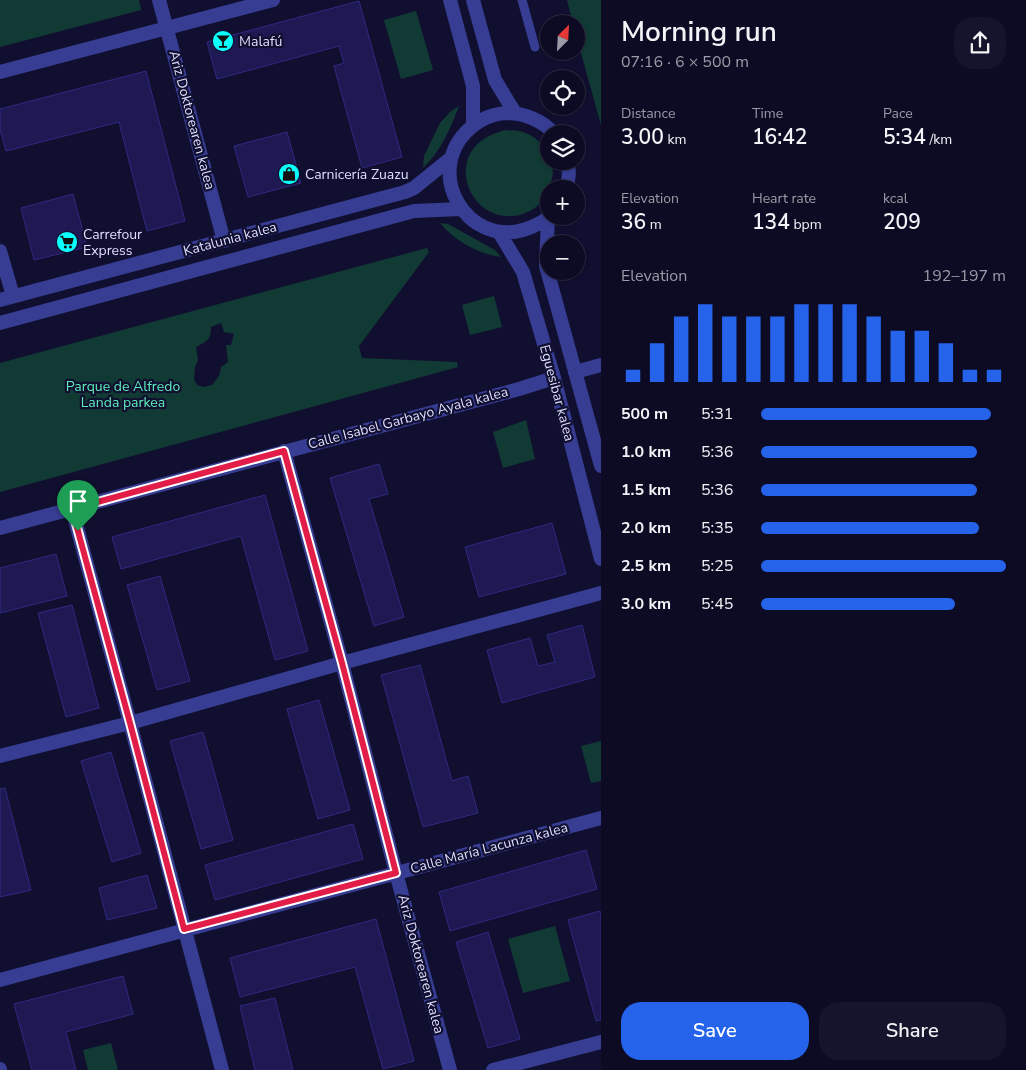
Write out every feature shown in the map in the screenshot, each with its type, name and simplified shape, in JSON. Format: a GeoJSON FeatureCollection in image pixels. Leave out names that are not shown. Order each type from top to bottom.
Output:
{"type":"FeatureCollection","features":[{"type":"Feature","properties":{"kind":"street","name":"Ariz Doktorearen kalea"},"geometry":{"type":"LineString","coordinates":[[160,0],[224,241]]}},
{"type":"Feature","properties":{"kind":"street"},"geometry":{"type":"LineString","coordinates":[[0,72],[273,0]]}},
{"type":"Feature","properties":{"kind":"street"},"geometry":{"type":"LineString","coordinates":[[450,0],[473,86],[473,125]]}},
{"type":"Feature","properties":{"kind":"street"},"geometry":{"type":"LineString","coordinates":[[473,0],[495,80],[516,113]]}},
{"type":"Feature","properties":{"kind":"street"},"geometry":{"type":"LineString","coordinates":[[540,223],[534,227],[517,232],[499,232],[485,227],[472,220],[461,209],[453,193],[449,176],[451,158],[459,139],[473,125],[486,117],[516,113],[534,119],[543,125]]}},
{"type":"Feature","properties":{"kind":"street","name":"Katalunia kalea"},"geometry":{"type":"LineString","coordinates":[[6,298],[405,192],[414,188],[451,158]]}},
{"type":"Feature","properties":{"kind":"street","name":"Katalunia kalea"},"geometry":{"type":"LineString","coordinates":[[0,323],[414,211],[461,209]]}},
{"type":"Feature","properties":{"kind":"street","name":"Eguesibar kalea"},"geometry":{"type":"LineString","coordinates":[[549,225],[546,266],[601,466]]}},
{"type":"Feature","properties":{"kind":"street","name":"Eguesibar kalea"},"geometry":{"type":"LineString","coordinates":[[499,232],[523,272],[554,378],[601,559]]}},
{"type":"Feature","properties":{"kind":"street"},"geometry":{"type":"LineString","coordinates":[[0,251],[6,298]]}},
{"type":"Feature","properties":{"kind":"street"},"geometry":{"type":"LineString","coordinates":[[575,372],[601,365]]}},
{"type":"Feature","properties":{"kind":"street","name":"Calle Isabel Garbayo Ayala kalea"},"geometry":{"type":"LineString","coordinates":[[0,528],[554,378]]}},
{"type":"Feature","properties":{"kind":"street","name":"Ariz Doktorearen kalea"},"geometry":{"type":"LineString","coordinates":[[284,451],[450,1070]]}},
{"type":"Feature","properties":{"kind":"street"},"geometry":{"type":"LineString","coordinates":[[72,509],[222,1070]]}},
{"type":"Feature","properties":{"kind":"street"},"geometry":{"type":"LineString","coordinates":[[0,756],[130,723],[601,593]]}},
{"type":"Feature","properties":{"kind":"street","name":"Calle María Lacunza kalea"},"geometry":{"type":"LineString","coordinates":[[0,980],[601,818]]}},
{"type":"Feature","properties":{"kind":"street"},"geometry":{"type":"LineString","coordinates":[[493,1070],[601,1042]]}},
{"type":"Feature","properties":{"kind":"lane"},"geometry":{"type":"LineString","coordinates":[[522,0],[535,47]]}},
{"type":"Feature","properties":{"kind":"green space"},"geometry":{"type":"Polygon","coordinates":[[[0,0],[139,0],[141,10],[0,47],[0,0]]]}},
{"type":"Feature","properties":{"kind":"green space"},"geometry":{"type":"Polygon","coordinates":[[[567,0],[601,0],[601,125],[583,60],[585,60],[585,15],[571,15],[567,0]]]}},
{"type":"Feature","properties":{"kind":"green space"},"geometry":{"type":"Polygon","coordinates":[[[416,11],[433,70],[401,79],[384,20],[416,11]]]}},
{"type":"Feature","properties":{"kind":"green space"},"geometry":{"type":"Polygon","coordinates":[[[459,106],[435,155],[423,168],[424,156],[440,123],[450,112],[459,106]]]}},
{"type":"Feature","properties":{"kind":"green space"},"geometry":{"type":"Polygon","coordinates":[[[505,130],[529,134],[540,142],[540,170],[552,170],[552,180],[540,180],[540,203],[526,213],[513,216],[499,215],[486,210],[470,190],[466,177],[466,164],[471,152],[481,141],[492,134],[505,130]]]}},
{"type":"Feature","properties":{"kind":"green space"},"geometry":{"type":"Polygon","coordinates":[[[440,223],[448,224],[495,250],[501,257],[484,253],[468,246],[446,230],[440,223]]]}},
{"type":"Feature","properties":{"kind":"green space","name":"Parque de Alfredo Landa parkea"},"geometry":{"type":"Polygon","coordinates":[[[427,248],[429,252],[359,346],[362,358],[457,362],[458,367],[0,492],[0,363],[427,248]],[[221,323],[211,327],[208,340],[196,347],[198,360],[194,379],[197,385],[204,387],[212,385],[219,376],[221,367],[228,362],[226,345],[231,345],[234,334],[224,332],[221,323]]]}},
{"type":"Feature","properties":{"kind":"green space"},"geometry":{"type":"Polygon","coordinates":[[[494,296],[502,327],[470,335],[462,305],[494,296]]]}},
{"type":"Feature","properties":{"kind":"green space"},"geometry":{"type":"Polygon","coordinates":[[[526,420],[535,459],[503,468],[493,432],[526,420]]]}},
{"type":"Feature","properties":{"kind":"green space"},"geometry":{"type":"Polygon","coordinates":[[[601,741],[601,781],[591,783],[581,746],[601,741]]]}},
{"type":"Feature","properties":{"kind":"green space"},"geometry":{"type":"Polygon","coordinates":[[[555,926],[570,981],[523,993],[508,939],[555,926]]]}},
{"type":"Feature","properties":{"kind":"green space"},"geometry":{"type":"Polygon","coordinates":[[[111,1043],[118,1070],[88,1070],[83,1050],[111,1043]]]}},
{"type":"Feature","properties":{"kind":"building"},"geometry":{"type":"Polygon","coordinates":[[[359,1],[402,157],[362,168],[334,66],[344,63],[339,46],[217,79],[207,42],[359,1]]]}},
{"type":"Feature","properties":{"kind":"building"},"geometry":{"type":"Polygon","coordinates":[[[146,71],[185,221],[147,231],[119,122],[6,151],[0,129],[0,109],[146,71]]]}},
{"type":"Feature","properties":{"kind":"building"},"geometry":{"type":"Polygon","coordinates":[[[287,132],[301,183],[248,197],[234,146],[287,132]]]}},
{"type":"Feature","properties":{"kind":"building"},"geometry":{"type":"Polygon","coordinates":[[[73,194],[87,247],[34,260],[21,208],[73,194]]]}},
{"type":"Feature","properties":{"kind":"building"},"geometry":{"type":"Polygon","coordinates":[[[379,464],[388,494],[369,499],[404,617],[374,626],[330,478],[379,464]]]}},
{"type":"Feature","properties":{"kind":"building"},"geometry":{"type":"Polygon","coordinates":[[[265,495],[308,651],[275,660],[241,536],[121,569],[112,537],[265,495]]]}},
{"type":"Feature","properties":{"kind":"building"},"geometry":{"type":"Polygon","coordinates":[[[552,523],[566,574],[479,597],[465,547],[552,523]]]}},
{"type":"Feature","properties":{"kind":"building"},"geometry":{"type":"Polygon","coordinates":[[[56,554],[67,596],[0,613],[0,568],[56,554]]]}},
{"type":"Feature","properties":{"kind":"building"},"geometry":{"type":"Polygon","coordinates":[[[160,576],[190,681],[157,690],[127,585],[160,576]]]}},
{"type":"Feature","properties":{"kind":"building"},"geometry":{"type":"Polygon","coordinates":[[[72,605],[99,708],[66,717],[38,613],[72,605]]]}},
{"type":"Feature","properties":{"kind":"building"},"geometry":{"type":"Polygon","coordinates":[[[582,625],[595,677],[502,703],[487,650],[530,638],[538,666],[555,662],[547,635],[582,625]]]}},
{"type":"Feature","properties":{"kind":"building"},"geometry":{"type":"Polygon","coordinates":[[[420,665],[452,781],[468,776],[478,813],[423,827],[381,675],[420,665]]]}},
{"type":"Feature","properties":{"kind":"building"},"geometry":{"type":"Polygon","coordinates":[[[319,700],[350,810],[318,819],[287,709],[319,700]]]}},
{"type":"Feature","properties":{"kind":"building"},"geometry":{"type":"Polygon","coordinates":[[[203,732],[233,840],[201,849],[170,741],[203,732]]]}},
{"type":"Feature","properties":{"kind":"building"},"geometry":{"type":"Polygon","coordinates":[[[111,752],[141,853],[112,862],[81,761],[111,752]]]}},
{"type":"Feature","properties":{"kind":"building"},"geometry":{"type":"Polygon","coordinates":[[[5,788],[31,890],[0,897],[0,789],[5,788]]]}},
{"type":"Feature","properties":{"kind":"building"},"geometry":{"type":"Polygon","coordinates":[[[353,824],[363,859],[215,900],[205,865],[353,824]]]}},
{"type":"Feature","properties":{"kind":"building"},"geometry":{"type":"Polygon","coordinates":[[[586,850],[597,889],[450,931],[439,892],[586,850]]]}},
{"type":"Feature","properties":{"kind":"building"},"geometry":{"type":"Polygon","coordinates":[[[147,875],[157,908],[107,920],[99,888],[147,875]]]}},
{"type":"Feature","properties":{"kind":"building"},"geometry":{"type":"Polygon","coordinates":[[[600,911],[601,1020],[596,1021],[568,920],[600,911]]]}},
{"type":"Feature","properties":{"kind":"building"},"geometry":{"type":"Polygon","coordinates":[[[376,919],[414,1061],[383,1069],[355,967],[240,997],[230,958],[376,919]]]}},
{"type":"Feature","properties":{"kind":"building"},"geometry":{"type":"Polygon","coordinates":[[[488,932],[520,1039],[488,1048],[456,942],[488,932]]]}},
{"type":"Feature","properties":{"kind":"building"},"geometry":{"type":"Polygon","coordinates":[[[123,976],[133,1014],[66,1032],[76,1070],[32,1070],[14,1004],[123,976]]]}},
{"type":"Feature","properties":{"kind":"building"},"geometry":{"type":"Polygon","coordinates":[[[275,998],[293,1070],[255,1070],[240,1006],[275,998]]]}},
{"type":"Feature","properties":{"kind":"place","name":"Malafú"},"geometry":{"type":"Point","coordinates":[223,41]}},
{"type":"Feature","properties":{"kind":"place","name":"Carnicería Zuazu"},"geometry":{"type":"Point","coordinates":[289,174]}},
{"type":"Feature","properties":{"kind":"place","name":"Carrefour Express"},"geometry":{"type":"Point","coordinates":[67,242]}},
{"type":"Feature","properties":{"kind":"route"},"geometry":{"type":"LineString","coordinates":[[284,451],[342,663],[396,873],[184,929],[78,531],[72,509],[284,451]]}}]}
